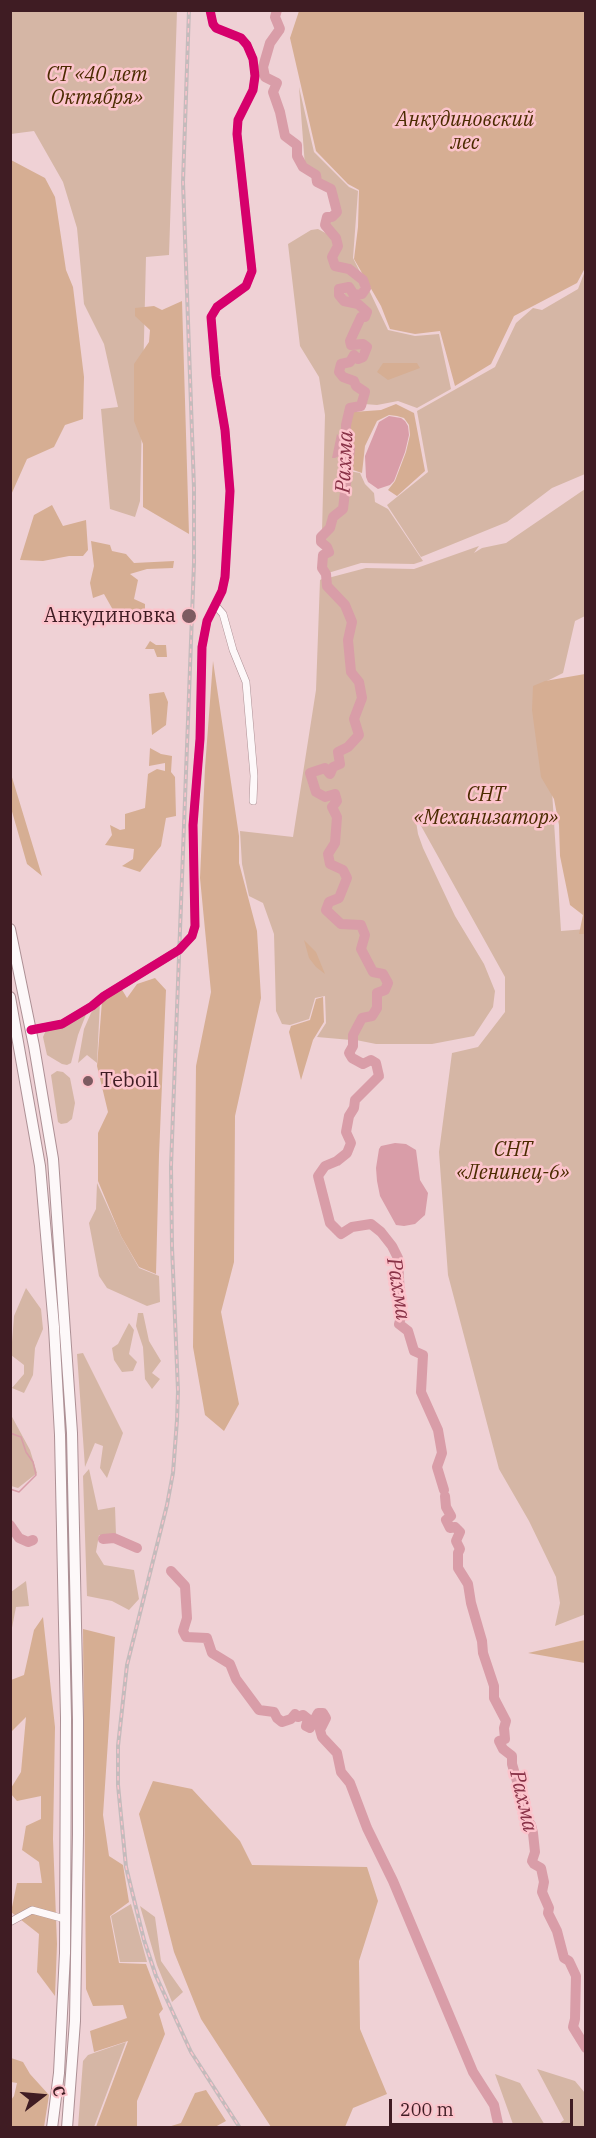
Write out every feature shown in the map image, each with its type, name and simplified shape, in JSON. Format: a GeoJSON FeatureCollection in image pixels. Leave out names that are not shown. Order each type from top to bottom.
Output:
{"type":"FeatureCollection","features":[{"type":"Feature","properties":{"kind":"main road"},"geometry":{"type":"LineString","coordinates":[[10,929],[46,1113],[57,1195],[72,1433],[78,1708],[78,1857],[75,2010],[67,2127]]}},
{"type":"Feature","properties":{"kind":"main road"},"geometry":{"type":"LineString","coordinates":[[10,997],[40,1166],[54,1327],[60,1435],[65,1695],[65,1919],[63,2019],[52,2127]]}},
{"type":"Feature","properties":{"kind":"street"},"geometry":{"type":"LineString","coordinates":[[31,1030],[62,1024],[180,950],[192,936],[195,910],[193,825],[200,739],[202,647],[207,621],[222,591],[225,577],[230,491],[211,317],[217,307],[246,286],[252,271],[237,134],[238,120],[249,99],[255,76],[253,59],[247,45],[235,34],[216,28],[210,10]]}},
{"type":"Feature","properties":{"kind":"street"},"geometry":{"type":"LineString","coordinates":[[215,605],[223,614],[233,650],[246,682],[254,801]]}},
{"type":"Feature","properties":{"kind":"street"},"geometry":{"type":"LineString","coordinates":[[10,1922],[32,1911],[65,1919]]}},
{"type":"Feature","properties":{"kind":"green space","name":"СТ «40 лет Октября»"},"geometry":{"type":"Polygon","coordinates":[[[10,11],[177,11],[169,255],[146,257],[140,501],[135,517],[110,509],[101,409],[118,407],[104,344],[84,304],[77,228],[63,182],[34,131],[11,134],[10,11]]]}},
{"type":"Feature","properties":{"kind":"green space","name":"Анкудиновский лес"},"geometry":{"type":"Polygon","coordinates":[[[299,11],[585,11],[585,268],[577,283],[514,316],[491,364],[455,386],[440,331],[415,334],[390,329],[381,306],[354,259],[359,190],[348,184],[316,151],[290,38],[299,11]]]}},
{"type":"Feature","properties":{"kind":"green space"},"geometry":{"type":"Polygon","coordinates":[[[299,87],[314,152],[349,187],[358,191],[353,258],[362,276],[347,265],[337,263],[335,256],[340,245],[338,236],[328,225],[328,219],[334,219],[340,213],[332,187],[320,180],[317,173],[305,166],[299,87]]]}},
{"type":"Feature","properties":{"kind":"green space"},"geometry":{"type":"Polygon","coordinates":[[[11,160],[45,178],[55,197],[66,270],[73,287],[84,377],[83,419],[65,425],[54,447],[27,459],[11,495],[11,160]]]}},
{"type":"Feature","properties":{"kind":"green space"},"geometry":{"type":"Polygon","coordinates":[[[318,229],[333,237],[335,246],[329,257],[333,269],[350,272],[361,284],[360,291],[355,291],[350,284],[337,287],[337,297],[342,303],[357,307],[362,313],[348,340],[351,347],[363,348],[358,355],[353,353],[348,359],[339,363],[337,370],[338,376],[353,383],[355,388],[363,393],[358,404],[348,407],[344,436],[347,449],[340,508],[332,515],[329,527],[322,532],[325,415],[319,377],[300,346],[288,244],[311,230],[318,229]]]}},
{"type":"Feature","properties":{"kind":"green space"},"geometry":{"type":"Polygon","coordinates":[[[585,271],[585,474],[552,488],[507,522],[421,557],[387,505],[428,472],[417,411],[495,367],[516,323],[533,308],[542,310],[578,289],[585,271]]]}},
{"type":"Feature","properties":{"kind":"green space"},"geometry":{"type":"Polygon","coordinates":[[[369,290],[388,330],[415,336],[439,334],[451,389],[417,408],[398,401],[377,405],[364,404],[367,390],[343,373],[344,366],[353,360],[359,362],[364,359],[370,347],[366,342],[353,340],[362,320],[367,319],[370,312],[362,304],[347,298],[344,293],[347,291],[355,298],[365,297],[369,290]]]}},
{"type":"Feature","properties":{"kind":"green space"},"geometry":{"type":"Polygon","coordinates":[[[182,301],[189,534],[143,507],[143,444],[134,421],[134,364],[149,342],[150,330],[135,316],[135,308],[154,306],[162,310],[182,301]]]}},
{"type":"Feature","properties":{"kind":"green space"},"geometry":{"type":"Polygon","coordinates":[[[383,363],[417,363],[420,368],[388,380],[377,372],[383,363]]]}},
{"type":"Feature","properties":{"kind":"green space"},"geometry":{"type":"Polygon","coordinates":[[[396,404],[414,413],[425,471],[397,496],[388,490],[395,481],[406,452],[410,435],[409,425],[404,418],[389,415],[377,421],[365,446],[362,473],[353,470],[349,427],[353,412],[381,410],[396,404]]]}},
{"type":"Feature","properties":{"kind":"green space"},"geometry":{"type":"Polygon","coordinates":[[[349,471],[360,473],[365,484],[374,493],[375,502],[388,509],[423,561],[414,564],[361,563],[328,573],[324,567],[325,557],[330,553],[329,546],[324,541],[335,518],[345,510],[349,471]]]}},
{"type":"Feature","properties":{"kind":"green space"},"geometry":{"type":"Polygon","coordinates":[[[585,489],[585,616],[575,621],[563,673],[545,682],[561,931],[586,929],[586,1614],[555,1626],[560,1603],[556,1577],[529,1521],[499,1469],[448,1275],[439,1152],[452,1053],[478,1047],[505,1012],[505,977],[415,815],[423,848],[455,916],[484,964],[495,991],[493,1007],[474,1036],[432,1044],[376,1044],[356,1040],[355,1035],[363,1019],[373,1018],[379,1009],[380,994],[390,984],[384,972],[374,969],[362,948],[368,937],[363,924],[350,924],[342,921],[329,909],[330,903],[341,900],[348,878],[345,869],[332,863],[330,855],[337,844],[339,817],[335,807],[339,802],[336,793],[325,794],[319,790],[313,774],[324,770],[331,776],[334,768],[342,764],[340,753],[351,749],[360,736],[356,719],[364,700],[361,682],[352,671],[350,641],[354,622],[347,604],[329,586],[328,578],[366,568],[414,569],[479,546],[474,553],[482,548],[506,543],[585,489]]]}},
{"type":"Feature","properties":{"kind":"green space"},"geometry":{"type":"Polygon","coordinates":[[[52,505],[63,526],[86,520],[88,550],[83,556],[43,561],[20,560],[34,515],[52,505]]]}},
{"type":"Feature","properties":{"kind":"green space"},"geometry":{"type":"Polygon","coordinates":[[[91,541],[110,545],[112,551],[126,554],[134,563],[174,561],[173,568],[147,569],[130,574],[138,580],[134,599],[145,604],[145,611],[133,614],[113,610],[104,594],[93,598],[90,583],[94,566],[91,541]]]}},
{"type":"Feature","properties":{"kind":"green space"},"geometry":{"type":"Polygon","coordinates":[[[324,578],[325,586],[343,606],[350,622],[346,641],[349,672],[357,683],[360,698],[353,720],[357,735],[347,746],[336,751],[338,762],[332,765],[330,770],[324,766],[308,772],[315,793],[324,799],[333,796],[335,801],[331,807],[335,818],[333,842],[326,854],[329,866],[341,872],[344,878],[338,897],[327,901],[325,911],[341,926],[360,927],[363,935],[359,953],[372,974],[380,976],[385,983],[383,989],[375,993],[375,1008],[371,1014],[360,1017],[351,1033],[351,1040],[317,1037],[326,1023],[325,996],[315,998],[309,1019],[290,1025],[282,1024],[276,1011],[274,934],[263,903],[249,896],[242,864],[240,831],[293,837],[316,690],[320,580],[324,578]]]}},
{"type":"Feature","properties":{"kind":"green space"},"geometry":{"type":"Polygon","coordinates":[[[150,641],[156,645],[166,645],[167,657],[157,657],[154,649],[145,649],[150,641]]]}},
{"type":"Feature","properties":{"kind":"green space"},"geometry":{"type":"Polygon","coordinates":[[[213,661],[239,836],[239,863],[257,931],[261,998],[235,1116],[234,1262],[221,1312],[239,1404],[224,1431],[205,1415],[193,1347],[196,1066],[211,992],[200,878],[213,661]]]}},
{"type":"Feature","properties":{"kind":"green space"},"geometry":{"type":"Polygon","coordinates":[[[585,674],[586,934],[579,934],[583,915],[570,905],[560,856],[559,825],[554,799],[541,777],[532,710],[533,686],[545,681],[585,674]]]}},
{"type":"Feature","properties":{"kind":"green space"},"geometry":{"type":"Polygon","coordinates":[[[164,692],[168,702],[166,725],[152,735],[149,694],[164,692]]]}},
{"type":"Feature","properties":{"kind":"green space"},"geometry":{"type":"Polygon","coordinates":[[[150,748],[161,754],[172,756],[171,772],[175,777],[176,816],[166,818],[161,846],[140,872],[122,866],[133,859],[134,849],[105,845],[112,835],[110,825],[120,830],[125,829],[125,814],[145,808],[148,774],[157,769],[165,771],[165,763],[149,766],[150,748]]]}},
{"type":"Feature","properties":{"kind":"green space"},"geometry":{"type":"Polygon","coordinates":[[[11,774],[42,876],[27,864],[11,808],[11,774]]]}},
{"type":"Feature","properties":{"kind":"green space"},"geometry":{"type":"Polygon","coordinates":[[[304,940],[316,952],[325,974],[309,958],[304,940]]]}},
{"type":"Feature","properties":{"kind":"green space"},"geometry":{"type":"Polygon","coordinates":[[[155,978],[166,990],[156,1274],[139,1267],[121,1236],[98,1181],[98,1133],[108,1112],[97,1066],[102,1001],[121,988],[127,998],[137,984],[155,978]]]}},
{"type":"Feature","properties":{"kind":"green space"},"geometry":{"type":"Polygon","coordinates":[[[323,997],[324,1022],[313,1040],[301,1080],[289,1032],[291,1026],[310,1020],[316,999],[323,997]]]}},
{"type":"Feature","properties":{"kind":"green space"},"geometry":{"type":"Polygon","coordinates":[[[100,1001],[97,1063],[87,1055],[78,1063],[84,1029],[91,1013],[100,1001]]]}},
{"type":"Feature","properties":{"kind":"green space"},"geometry":{"type":"Polygon","coordinates":[[[87,1012],[71,1063],[62,1064],[47,1055],[43,1037],[46,1030],[87,1012]]]}},
{"type":"Feature","properties":{"kind":"green space"},"geometry":{"type":"Polygon","coordinates":[[[57,1071],[63,1072],[70,1078],[75,1103],[72,1119],[61,1124],[58,1122],[51,1075],[57,1071]]]}},
{"type":"Feature","properties":{"kind":"green space"},"geometry":{"type":"Polygon","coordinates":[[[97,1183],[121,1236],[139,1268],[159,1276],[160,1302],[147,1306],[107,1288],[99,1276],[89,1223],[96,1209],[97,1183]]]}},
{"type":"Feature","properties":{"kind":"green space"},"geometry":{"type":"Polygon","coordinates":[[[26,1288],[41,1309],[43,1329],[35,1348],[33,1375],[24,1393],[12,1388],[24,1374],[24,1365],[11,1355],[14,1316],[26,1288]]]}},
{"type":"Feature","properties":{"kind":"green space"},"geometry":{"type":"Polygon","coordinates":[[[138,1313],[143,1313],[149,1341],[161,1361],[152,1373],[160,1379],[152,1389],[145,1379],[143,1347],[136,1326],[138,1313]]]}},
{"type":"Feature","properties":{"kind":"green space"},"geometry":{"type":"Polygon","coordinates":[[[129,1323],[134,1330],[129,1354],[137,1362],[133,1371],[122,1372],[114,1360],[112,1348],[118,1344],[129,1323]]]}},
{"type":"Feature","properties":{"kind":"green space"},"geometry":{"type":"Polygon","coordinates":[[[83,1353],[123,1433],[107,1478],[100,1468],[103,1446],[95,1443],[85,1467],[77,1354],[83,1353]]]}},
{"type":"Feature","properties":{"kind":"green space"},"geometry":{"type":"Polygon","coordinates":[[[11,1415],[30,1450],[37,1473],[18,1488],[11,1486],[11,1415]]]}},
{"type":"Feature","properties":{"kind":"green space"},"geometry":{"type":"Polygon","coordinates":[[[89,1469],[98,1510],[115,1507],[116,1535],[99,1535],[96,1552],[104,1565],[134,1570],[139,1599],[129,1610],[112,1601],[87,1596],[83,1476],[89,1469]]]}},
{"type":"Feature","properties":{"kind":"green space"},"geometry":{"type":"Polygon","coordinates":[[[26,1581],[29,1606],[16,1607],[11,1633],[11,1592],[26,1581]]]}},
{"type":"Feature","properties":{"kind":"green space"},"geometry":{"type":"Polygon","coordinates":[[[43,1617],[55,1727],[53,1839],[57,1944],[55,1996],[37,1972],[39,1934],[11,1912],[17,1883],[42,1883],[39,1862],[22,1850],[26,1826],[41,1819],[41,1796],[17,1801],[11,1794],[11,1788],[21,1772],[26,1717],[11,1732],[11,1680],[24,1675],[34,1630],[43,1617]]]}},
{"type":"Feature","properties":{"kind":"green space"},"geometry":{"type":"Polygon","coordinates":[[[83,1629],[115,1637],[103,1815],[109,1856],[123,1865],[129,1902],[110,1916],[119,1963],[146,1964],[163,2009],[159,2014],[165,2034],[137,2101],[137,2127],[96,2127],[128,2041],[94,2052],[90,2031],[127,2018],[123,2005],[93,2006],[86,1989],[83,1629]]]}},
{"type":"Feature","properties":{"kind":"green space"},"geometry":{"type":"Polygon","coordinates":[[[585,1640],[585,1663],[528,1653],[585,1640]]]}},
{"type":"Feature","properties":{"kind":"green space"},"geometry":{"type":"Polygon","coordinates":[[[153,1781],[192,1789],[240,1841],[252,1865],[367,1867],[378,1901],[359,1961],[360,2029],[387,2094],[353,2108],[345,2127],[271,2127],[201,2019],[174,1952],[139,1814],[153,1781]]]}},
{"type":"Feature","properties":{"kind":"green space"},"geometry":{"type":"Polygon","coordinates":[[[131,1904],[147,1962],[120,1962],[111,1916],[131,1904]]]}},
{"type":"Feature","properties":{"kind":"green space"},"geometry":{"type":"Polygon","coordinates":[[[140,1906],[155,1917],[161,1961],[183,1992],[172,2002],[157,1965],[140,1906]]]}},
{"type":"Feature","properties":{"kind":"green space"},"geometry":{"type":"Polygon","coordinates":[[[126,2042],[94,2127],[78,2127],[83,2061],[88,2055],[126,2042]]]}},
{"type":"Feature","properties":{"kind":"green space"},"geometry":{"type":"Polygon","coordinates":[[[11,2058],[23,2062],[30,2074],[49,2095],[44,2127],[11,2127],[11,2100],[17,2083],[11,2082],[11,2058]]]}},
{"type":"Feature","properties":{"kind":"green space"},"geometry":{"type":"Polygon","coordinates":[[[537,2069],[575,2081],[585,2093],[585,2127],[555,2127],[564,2120],[537,2069]]]}},
{"type":"Feature","properties":{"kind":"green space"},"geometry":{"type":"Polygon","coordinates":[[[495,2074],[520,2083],[546,2127],[514,2127],[495,2074]]]}},
{"type":"Feature","properties":{"kind":"green space"},"geometry":{"type":"Polygon","coordinates":[[[206,2090],[226,2121],[215,2127],[168,2127],[181,2123],[195,2093],[206,2090]]]}},
{"type":"Feature","properties":{"kind":"shaded area"},"geometry":{"type":"Polygon","coordinates":[[[389,416],[405,421],[409,435],[394,481],[378,489],[368,482],[366,477],[365,456],[379,422],[389,416]]]}},
{"type":"Feature","properties":{"kind":"shaded area"},"geometry":{"type":"Polygon","coordinates":[[[337,434],[344,444],[341,455],[332,458],[337,434]]]}},
{"type":"Feature","properties":{"kind":"shaded area"},"geometry":{"type":"Polygon","coordinates":[[[395,1143],[406,1144],[416,1150],[420,1180],[428,1193],[425,1215],[415,1224],[404,1226],[396,1225],[380,1196],[377,1181],[376,1168],[379,1149],[381,1146],[395,1143]]]}},
{"type":"Feature","properties":{"kind":"waterway","name":"Рахма"},"geometry":{"type":"LineString","coordinates":[[277,10],[275,17],[280,29],[270,43],[263,67],[265,77],[277,83],[273,92],[285,136],[297,145],[297,156],[303,167],[316,175],[317,182],[331,189],[337,212],[332,217],[327,217],[325,225],[336,238],[338,246],[332,257],[335,266],[349,269],[363,280],[366,288],[362,294],[354,295],[349,287],[339,289],[339,295],[344,301],[358,304],[367,312],[365,317],[361,317],[350,341],[351,345],[363,344],[367,347],[363,357],[358,359],[354,355],[350,362],[341,364],[339,372],[343,377],[354,381],[356,386],[365,392],[361,406],[350,408],[346,425],[346,438],[350,449],[343,509],[333,517],[330,528],[321,537],[321,542],[329,552],[323,555],[322,568],[326,574],[327,586],[345,605],[352,622],[348,640],[351,672],[359,682],[362,698],[354,719],[359,735],[348,747],[338,752],[340,764],[333,767],[330,774],[325,768],[310,773],[316,792],[325,797],[335,794],[337,801],[332,807],[337,817],[335,843],[328,854],[330,864],[343,870],[347,878],[339,898],[329,902],[326,910],[341,924],[361,925],[365,935],[361,949],[373,972],[383,974],[388,983],[385,990],[377,993],[377,1008],[372,1016],[362,1018],[353,1035],[353,1046],[349,1053],[352,1058],[363,1064],[371,1060],[376,1063],[379,1076],[355,1100],[346,1132],[351,1143],[347,1153],[337,1161],[325,1166],[318,1176],[330,1223],[341,1234],[352,1227],[371,1224],[381,1232],[398,1258],[401,1317],[399,1324],[408,1331],[414,1351],[423,1355],[421,1392],[438,1430],[442,1453],[437,1467],[444,1490]]}},
{"type":"Feature","properties":{"kind":"waterway"},"geometry":{"type":"LineString","coordinates":[[10,1433],[21,1437],[26,1452],[33,1462],[36,1475],[19,1492],[10,1489]]}},
{"type":"Feature","properties":{"kind":"waterway","name":"Рахма"},"geometry":{"type":"LineString","coordinates":[[445,1496],[446,1507],[451,1516],[446,1520],[450,1528],[455,1527],[460,1532],[456,1541],[460,1549],[458,1568],[468,1584],[483,1653],[494,1686],[494,1698],[506,1721],[505,1739],[499,1741],[503,1749],[512,1756],[512,1764],[525,1801],[525,1816],[533,1833],[535,1852],[532,1861],[541,1868],[544,1882],[542,1892],[549,1908],[548,1913],[557,1931],[564,1958],[569,1961],[576,1976],[573,2027],[586,2048]]}},
{"type":"Feature","properties":{"kind":"waterway"},"geometry":{"type":"LineString","coordinates":[[10,1525],[19,1538],[28,1542],[33,1540]]}},
{"type":"Feature","properties":{"kind":"waterway"},"geometry":{"type":"LineString","coordinates":[[103,1539],[114,1538],[137,1548]]}},
{"type":"Feature","properties":{"kind":"waterway"},"geometry":{"type":"LineString","coordinates":[[171,1571],[185,1586],[187,1618],[183,1631],[186,1637],[207,1638],[212,1653],[230,1664],[236,1679],[259,1710],[274,1712],[282,1722],[291,1719],[295,1714],[298,1717],[303,1715],[308,1719],[306,1726],[310,1728],[318,1713],[323,1713],[326,1718],[320,1730],[322,1737],[337,1753],[341,1772],[350,1783],[367,1828],[393,1881],[473,2072],[494,2105],[499,2128]]}},
{"type":"Feature","properties":{"kind":"railway"},"geometry":{"type":"LineString","coordinates":[[189,10],[183,182],[194,488],[194,563],[171,1166],[177,1420],[173,1473],[167,1505],[127,1665],[118,1746],[118,1785],[126,1867],[144,1940],[156,1976],[191,2052],[240,2128]]}},
{"type":"Feature","properties":{"kind":"cycle path"},"geometry":{"type":"LineString","coordinates":[[31,1030],[62,1024],[92,1006],[104,996],[179,950],[192,936],[195,926],[193,825],[200,739],[202,647],[207,621],[222,591],[225,577],[230,491],[211,317],[217,307],[246,286],[252,271],[237,134],[238,120],[253,90],[255,76],[253,59],[241,38],[216,28],[210,10]]}},
{"type":"Feature","properties":{"kind":"place","name":"Анкудиновка"},"geometry":{"type":"Point","coordinates":[189,616]}},
{"type":"Feature","properties":{"kind":"place","name":"Teboil"},"geometry":{"type":"Point","coordinates":[88,1081]}},
{"type":"Feature","properties":{"kind":"park label","name":"СНТ «Механизатор»"},"geometry":{"type":"Point","coordinates":[486,806]}},
{"type":"Feature","properties":{"kind":"park label","name":"СНТ «Ленинец-6»"},"geometry":{"type":"Point","coordinates":[513,1162]}}]}
